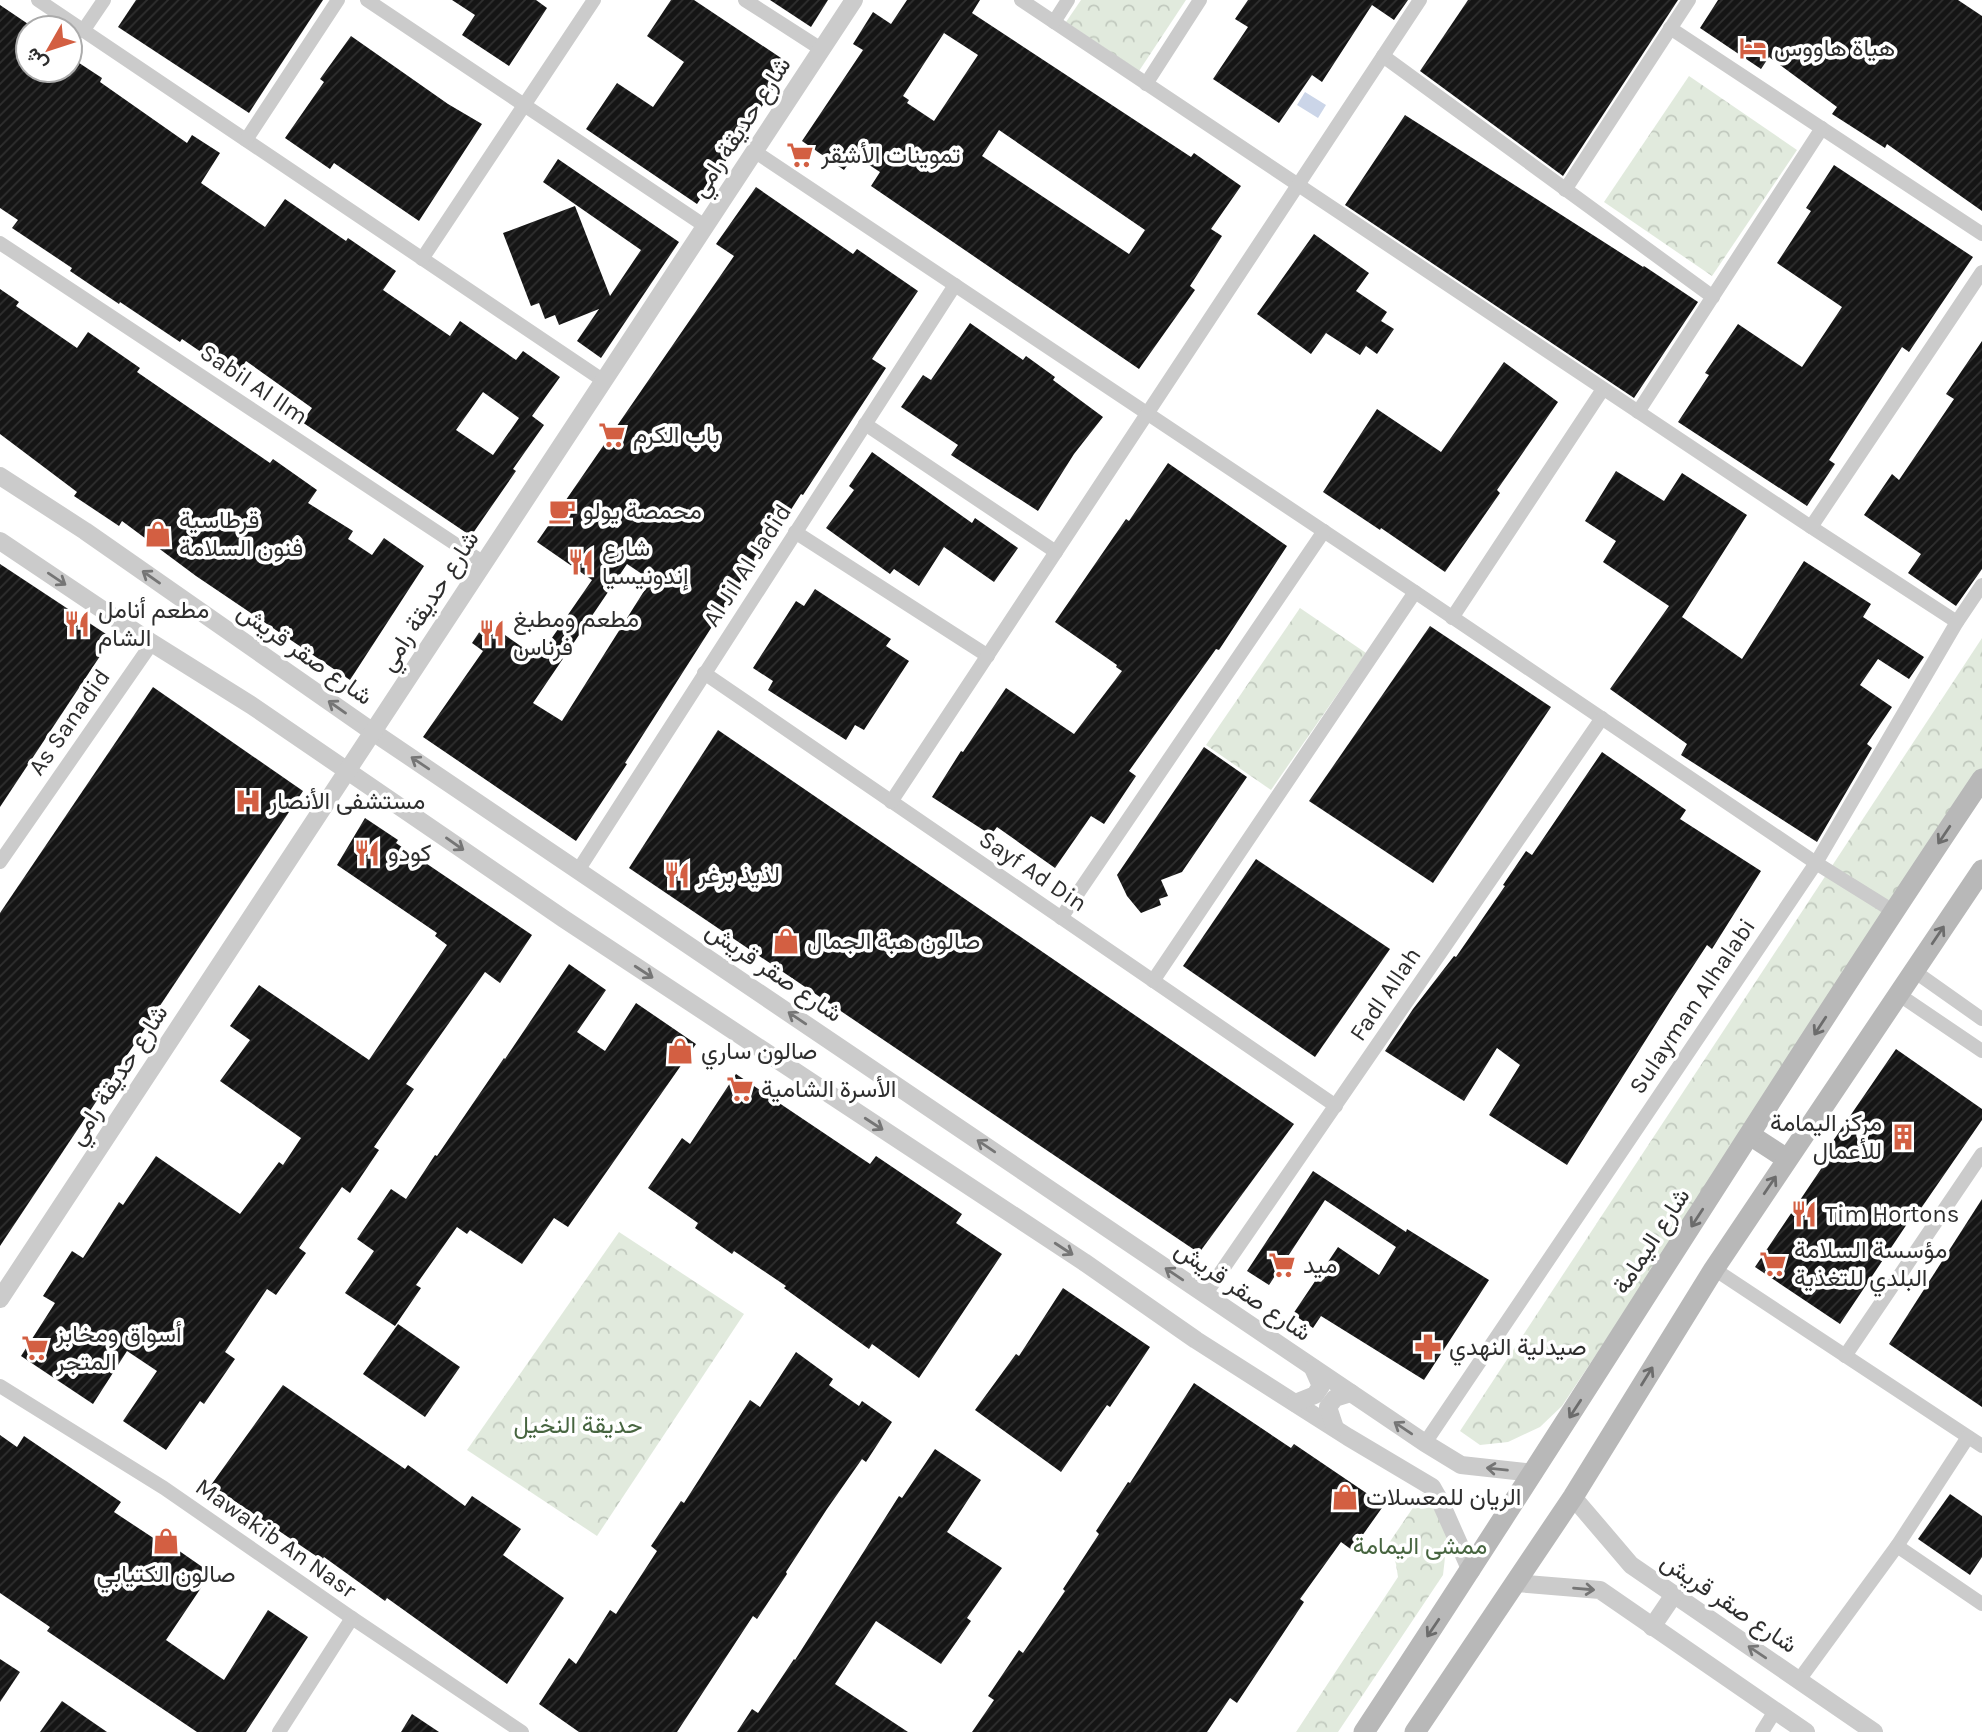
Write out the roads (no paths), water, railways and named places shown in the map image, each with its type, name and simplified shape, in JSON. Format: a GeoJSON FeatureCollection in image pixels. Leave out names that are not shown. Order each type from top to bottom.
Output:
{"type":"FeatureCollection","features":[{"type":"Feature","properties":{"kind":"main road","name":"شارع اليمامة"},"geometry":{"type":"LineString","coordinates":[[1364,1732],[1471,1571],[1893,911],[1982,779]]}},
{"type":"Feature","properties":{"kind":"main road"},"geometry":{"type":"LineString","coordinates":[[1415,1732],[1573,1497],[1714,1269],[1982,870]]}},
{"type":"Feature","properties":{"kind":"main road"},"geometry":{"type":"LineString","coordinates":[[1750,1135],[1787,1159]]}},
{"type":"Feature","properties":{"kind":"street"},"geometry":{"type":"LineString","coordinates":[[38,0],[58,14]]}},
{"type":"Feature","properties":{"kind":"street"},"geometry":{"type":"LineString","coordinates":[[84,29],[103,0]]}},
{"type":"Feature","properties":{"kind":"street"},"geometry":{"type":"LineString","coordinates":[[246,140],[338,0]]}},
{"type":"Feature","properties":{"kind":"street"},"geometry":{"type":"LineString","coordinates":[[368,0],[705,226]]}},
{"type":"Feature","properties":{"kind":"street"},"geometry":{"type":"LineString","coordinates":[[422,259],[594,0]]}},
{"type":"Feature","properties":{"kind":"street"},"geometry":{"type":"LineString","coordinates":[[745,0],[821,49]]}},
{"type":"Feature","properties":{"kind":"street","name":"شارع حديقة رامي"},"geometry":{"type":"LineString","coordinates":[[0,1299],[854,0]]}},
{"type":"Feature","properties":{"kind":"street"},"geometry":{"type":"LineString","coordinates":[[1021,0],[1957,622]]}},
{"type":"Feature","properties":{"kind":"street"},"geometry":{"type":"LineString","coordinates":[[1054,22],[1068,0]]}},
{"type":"Feature","properties":{"kind":"street"},"geometry":{"type":"LineString","coordinates":[[1146,84],[1200,0]]}},
{"type":"Feature","properties":{"kind":"street"},"geometry":{"type":"LineString","coordinates":[[891,802],[1420,0]]}},
{"type":"Feature","properties":{"kind":"street"},"geometry":{"type":"LineString","coordinates":[[1565,190],[1689,0]]}},
{"type":"Feature","properties":{"kind":"street"},"geometry":{"type":"LineString","coordinates":[[1670,28],[1982,234]]}},
{"type":"Feature","properties":{"kind":"street"},"geometry":{"type":"LineString","coordinates":[[84,32],[604,381]]}},
{"type":"Feature","properties":{"kind":"street"},"geometry":{"type":"LineString","coordinates":[[1383,56],[1713,297]]}},
{"type":"Feature","properties":{"kind":"street"},"geometry":{"type":"LineString","coordinates":[[1638,412],[1822,128]]}},
{"type":"Feature","properties":{"kind":"street"},"geometry":{"type":"LineString","coordinates":[[754,151],[1816,863],[1893,911]]}},
{"type":"Feature","properties":{"kind":"street","name":"Sabil Al llm"},"geometry":{"type":"LineString","coordinates":[[0,243],[484,563]]}},
{"type":"Feature","properties":{"kind":"street"},"geometry":{"type":"LineString","coordinates":[[1811,527],[1982,272]]}},
{"type":"Feature","properties":{"kind":"street","name":"Al Jil Al Jadid"},"geometry":{"type":"LineString","coordinates":[[579,869],[954,285]]}},
{"type":"Feature","properties":{"kind":"street"},"geometry":{"type":"LineString","coordinates":[[1451,618],[1603,389]]}},
{"type":"Feature","properties":{"kind":"street"},"geometry":{"type":"LineString","coordinates":[[865,424],[1056,552]]}},
{"type":"Feature","properties":{"kind":"street","name":"شارع صقر قريش"},"geometry":{"type":"LineString","coordinates":[[0,476],[85,531],[373,732],[1425,1443],[1461,1465],[1534,1473]]}},
{"type":"Feature","properties":{"kind":"street"},"geometry":{"type":"LineString","coordinates":[[1061,918],[1324,531]]}},
{"type":"Feature","properties":{"kind":"street"},"geometry":{"type":"LineString","coordinates":[[795,532],[988,656]]}},
{"type":"Feature","properties":{"kind":"street"},"geometry":{"type":"LineString","coordinates":[[2,546],[251,705],[564,919],[1084,1262],[1196,1340],[1432,1487],[1471,1571]]}},
{"type":"Feature","properties":{"kind":"street","name":"Sulayman Alhalabi"},"geometry":{"type":"LineString","coordinates":[[1425,1443],[1816,863],[1957,622],[1982,585]]}},
{"type":"Feature","properties":{"kind":"street"},"geometry":{"type":"LineString","coordinates":[[1153,981],[1415,592]]}},
{"type":"Feature","properties":{"kind":"street","name":"As Sanadid"},"geometry":{"type":"LineString","coordinates":[[0,862],[152,643]]}},
{"type":"Feature","properties":{"kind":"street","name":"Sayf Ad Din"},"geometry":{"type":"LineString","coordinates":[[704,673],[1336,1106]]}},
{"type":"Feature","properties":{"kind":"street","name":"Fadl Allah"},"geometry":{"type":"LineString","coordinates":[[1205,1295],[1602,718]]}},
{"type":"Feature","properties":{"kind":"street"},"geometry":{"type":"LineString","coordinates":[[1914,971],[1982,1019]]}},
{"type":"Feature","properties":{"kind":"street"},"geometry":{"type":"LineString","coordinates":[[1898,994],[1982,1051]]}},
{"type":"Feature","properties":{"kind":"street"},"geometry":{"type":"LineString","coordinates":[[1845,1356],[1982,1154]]}},
{"type":"Feature","properties":{"kind":"street"},"geometry":{"type":"LineString","coordinates":[[1714,1269],[1982,1446]]}},
{"type":"Feature","properties":{"kind":"street"},"geometry":{"type":"LineString","coordinates":[[1295,1403],[1315,1395],[1321,1386],[1313,1368]]}},
{"type":"Feature","properties":{"kind":"street","name":"Mawakib An Nasr"},"geometry":{"type":"LineString","coordinates":[[0,1386],[164,1488],[522,1732]]}},
{"type":"Feature","properties":{"kind":"street"},"geometry":{"type":"LineString","coordinates":[[1335,1428],[1328,1407],[1335,1398],[1351,1393]]}},
{"type":"Feature","properties":{"kind":"street"},"geometry":{"type":"LineString","coordinates":[[1799,1680],[1897,1546],[1968,1437]]}},
{"type":"Feature","properties":{"kind":"street","name":"شارع صقر قريش"},"geometry":{"type":"LineString","coordinates":[[1573,1497],[1631,1565],[1874,1732]]}},
{"type":"Feature","properties":{"kind":"street"},"geometry":{"type":"LineString","coordinates":[[1897,1546],[1982,1604]]}},
{"type":"Feature","properties":{"kind":"street"},"geometry":{"type":"LineString","coordinates":[[1516,1583],[1600,1590],[1806,1732]]}},
{"type":"Feature","properties":{"kind":"street"},"geometry":{"type":"LineString","coordinates":[[1651,1627],[1673,1596]]}},
{"type":"Feature","properties":{"kind":"street"},"geometry":{"type":"LineString","coordinates":[[279,1732],[352,1618]]}},
{"type":"Feature","properties":{"kind":"street"},"geometry":{"type":"LineString","coordinates":[[1762,1732],[1775,1711]]}},
{"type":"Feature","properties":{"kind":"water"},"geometry":{"type":"Polygon","coordinates":[[[1305,92],[1326,105],[1318,118],[1297,105],[1305,92]]]}},
{"type":"Feature","properties":{"kind":"place","name":"هياة هاووس"},"geometry":{"type":"Point","coordinates":[1753,48]}},
{"type":"Feature","properties":{"kind":"place","name":"تموينات الأشقر"},"geometry":{"type":"Point","coordinates":[800,155]}},
{"type":"Feature","properties":{"kind":"place","name":"باب الكرم"},"geometry":{"type":"Point","coordinates":[612,435]}},
{"type":"Feature","properties":{"kind":"place","name":"محمصة يولو"},"geometry":{"type":"Point","coordinates":[562,511]}},
{"type":"Feature","properties":{"kind":"place","name":"قرطاسية فنون السلامة"},"geometry":{"type":"Point","coordinates":[158,534]}},
{"type":"Feature","properties":{"kind":"place","name":"شارع إندونيسيا"},"geometry":{"type":"Point","coordinates":[581,562]}},
{"type":"Feature","properties":{"kind":"place","name":"مطعم أنامل الشام"},"geometry":{"type":"Point","coordinates":[77,624]}},
{"type":"Feature","properties":{"kind":"place","name":"مطعم ومطبغ فرناس"},"geometry":{"type":"Point","coordinates":[492,633]}},
{"type":"Feature","properties":{"kind":"place","name":"مستشفى الأنصار"},"geometry":{"type":"Point","coordinates":[248,801]}},
{"type":"Feature","properties":{"kind":"place","name":"كودو"},"geometry":{"type":"Point","coordinates":[367,853]}},
{"type":"Feature","properties":{"kind":"place","name":"لذيذ برغر"},"geometry":{"type":"Point","coordinates":[677,875]}},
{"type":"Feature","properties":{"kind":"place","name":"صالون هبة الجمال"},"geometry":{"type":"Point","coordinates":[786,941]}},
{"type":"Feature","properties":{"kind":"place","name":"صالون ساري"},"geometry":{"type":"Point","coordinates":[680,1051]}},
{"type":"Feature","properties":{"kind":"place","name":"الأسرة الشامية"},"geometry":{"type":"Point","coordinates":[740,1089]}},
{"type":"Feature","properties":{"kind":"place","name":"مركز اليمامة للأعمال"},"geometry":{"type":"Point","coordinates":[1903,1137]}},
{"type":"Feature","properties":{"kind":"place","name":"Tim Hortons"},"geometry":{"type":"Point","coordinates":[1804,1214]}},
{"type":"Feature","properties":{"kind":"place","name":"مؤسسة السلامة البلدي للتغذية"},"geometry":{"type":"Point","coordinates":[1773,1264]}},
{"type":"Feature","properties":{"kind":"place","name":"ميد"},"geometry":{"type":"Point","coordinates":[1282,1265]}},
{"type":"Feature","properties":{"kind":"place","name":"صيدلية النهدي"},"geometry":{"type":"Point","coordinates":[1428,1347]}},
{"type":"Feature","properties":{"kind":"place","name":"أسواق ومخابز المتجر"},"geometry":{"type":"Point","coordinates":[35,1348]}},
{"type":"Feature","properties":{"kind":"place","name":"الريان للمعسلات"},"geometry":{"type":"Point","coordinates":[1345,1497]}},
{"type":"Feature","properties":{"kind":"place","name":"صالون الكتيابي"},"geometry":{"type":"Point","coordinates":[166,1541]}},
{"type":"Feature","properties":{"kind":"park label","name":"حديقة النخيل"},"geometry":{"type":"Point","coordinates":[578,1425]}},
{"type":"Feature","properties":{"kind":"park label","name":"ممشى اليمامة"},"geometry":{"type":"Point","coordinates":[1420,1546]}}]}
